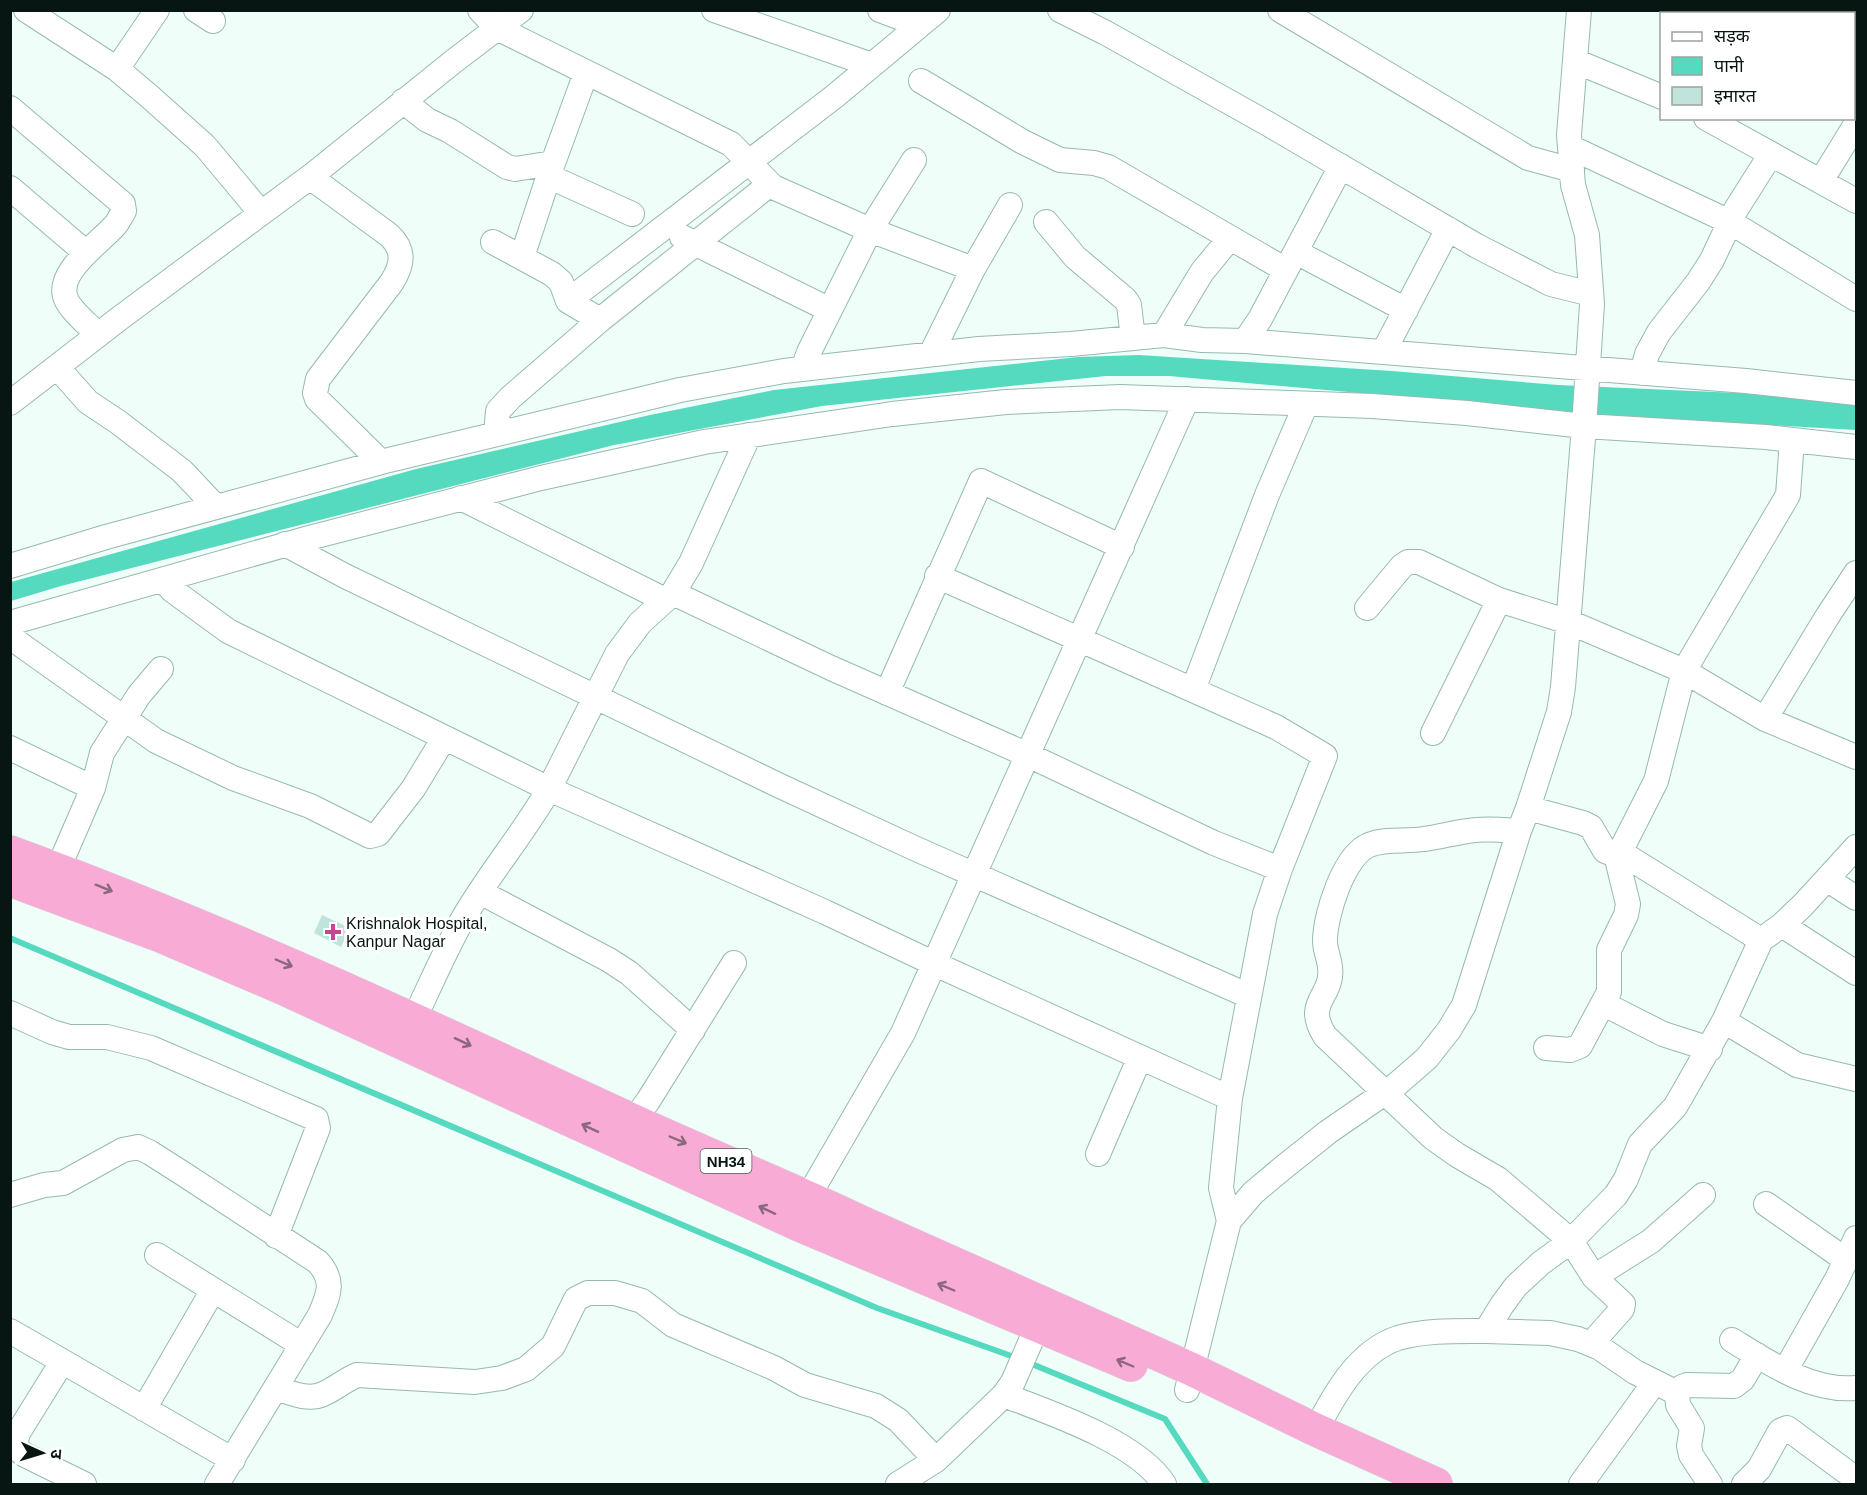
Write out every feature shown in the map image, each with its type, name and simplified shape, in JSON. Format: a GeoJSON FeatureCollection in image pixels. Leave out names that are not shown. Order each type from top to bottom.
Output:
{"type":"FeatureCollection","features":[{"type":"Feature","properties":{"kind":"highway","name":"NH34"},"geometry":{"type":"LineString","coordinates":[[10,852],[58,869],[276,959],[414,1019],[633,1121],[803,1210],[1032,1338],[1189,1380],[1316,1430],[1436,1485]]}},
{"type":"Feature","properties":{"kind":"highway","name":"NH34"},"geometry":{"type":"LineString","coordinates":[[10,880],[161,936],[803,1210],[859,1221],[1189,1380],[1388,1485]]}},
{"type":"Feature","properties":{"kind":"street"},"geometry":{"type":"LineString","coordinates":[[26,10],[117,69],[205,146],[261,213]]}},
{"type":"Feature","properties":{"kind":"street"},"geometry":{"type":"LineString","coordinates":[[117,69],[157,10]]}},
{"type":"Feature","properties":{"kind":"street"},"geometry":{"type":"LineString","coordinates":[[480,10],[497,28],[730,144],[770,184],[870,230],[973,269]]}},
{"type":"Feature","properties":{"kind":"street"},"geometry":{"type":"LineString","coordinates":[[10,403],[310,177],[403,101],[521,10]]}},
{"type":"Feature","properties":{"kind":"street"},"geometry":{"type":"LineString","coordinates":[[714,10],[872,65]]}},
{"type":"Feature","properties":{"kind":"street"},"geometry":{"type":"LineString","coordinates":[[880,10],[929,18]]}},
{"type":"Feature","properties":{"kind":"street"},"geometry":{"type":"LineString","coordinates":[[1060,10],[1106,33],[1477,246],[1551,284],[1591,294]]}},
{"type":"Feature","properties":{"kind":"street"},"geometry":{"type":"LineString","coordinates":[[1280,10],[1528,158],[1571,159],[1730,222],[1857,299]]}},
{"type":"Feature","properties":{"kind":"street"},"geometry":{"type":"LineString","coordinates":[[1189,1380],[1229,1221],[1253,1193],[1284,1167],[1328,1132],[1396,1085],[1427,1058],[1449,1030],[1464,1005],[1558,712],[1563,687],[1585,421],[1591,294],[1587,235],[1573,185],[1569,135],[1577,12]]}},
{"type":"Feature","properties":{"kind":"street"},"geometry":{"type":"LineString","coordinates":[[496,434],[498,411],[585,311],[664,227],[749,163],[929,18]]}},
{"type":"Feature","properties":{"kind":"street"},"geometry":{"type":"LineString","coordinates":[[1575,61],[1660,96]]}},
{"type":"Feature","properties":{"kind":"street"},"geometry":{"type":"LineString","coordinates":[[522,257],[550,170],[586,73]]}},
{"type":"Feature","properties":{"kind":"street"},"geometry":{"type":"LineString","coordinates":[[921,81],[1023,142],[1060,160],[1094,163],[1108,167],[1230,238],[1291,261],[1406,310]]}},
{"type":"Feature","properties":{"kind":"street"},"geometry":{"type":"LineString","coordinates":[[403,101],[427,120],[450,131],[507,167],[515,170],[550,170],[632,214]]}},
{"type":"Feature","properties":{"kind":"street"},"geometry":{"type":"LineString","coordinates":[[10,108],[123,204],[124,211],[116,224],[85,252],[66,280],[64,292],[67,301],[98,335]]}},
{"type":"Feature","properties":{"kind":"street"},"geometry":{"type":"LineString","coordinates":[[1714,120],[1745,128],[1771,154],[1857,201]]}},
{"type":"Feature","properties":{"kind":"street"},"geometry":{"type":"LineString","coordinates":[[1821,181],[1857,124]]}},
{"type":"Feature","properties":{"kind":"street"},"geometry":{"type":"LineString","coordinates":[[1642,373],[1653,342],[1712,260],[1730,222],[1771,154]]}},
{"type":"Feature","properties":{"kind":"street"},"geometry":{"type":"LineString","coordinates":[[803,369],[808,352],[870,230],[914,159]]}},
{"type":"Feature","properties":{"kind":"street"},"geometry":{"type":"LineString","coordinates":[[1245,341],[1260,319],[1341,166]]}},
{"type":"Feature","properties":{"kind":"street"},"geometry":{"type":"LineString","coordinates":[[310,177],[388,235],[399,247],[402,255],[398,272],[392,282],[318,380],[315,393],[324,407],[381,462]]}},
{"type":"Feature","properties":{"kind":"street"},"geometry":{"type":"LineString","coordinates":[[585,311],[695,244],[770,184]]}},
{"type":"Feature","properties":{"kind":"street"},"geometry":{"type":"LineString","coordinates":[[10,188],[85,252]]}},
{"type":"Feature","properties":{"kind":"street"},"geometry":{"type":"LineString","coordinates":[[931,354],[973,269],[1010,205]]}},
{"type":"Feature","properties":{"kind":"street"},"geometry":{"type":"LineString","coordinates":[[1046,222],[1075,257],[1125,299],[1131,315],[1133,338]]}},
{"type":"Feature","properties":{"kind":"street"},"geometry":{"type":"LineString","coordinates":[[664,227],[830,310]]}},
{"type":"Feature","properties":{"kind":"street"},"geometry":{"type":"LineString","coordinates":[[1384,351],[1448,229]]}},
{"type":"Feature","properties":{"kind":"street"},"geometry":{"type":"LineString","coordinates":[[1164,335],[1202,272],[1230,238]]}},
{"type":"Feature","properties":{"kind":"street"},"geometry":{"type":"LineString","coordinates":[[493,242],[557,278],[585,311]]}},
{"type":"Feature","properties":{"kind":"street"},"geometry":{"type":"LineString","coordinates":[[10,566],[106,537],[381,462],[680,390],[803,369],[979,349],[1071,344],[1164,335],[1202,340],[1384,351],[1587,373],[1642,373],[1857,393]]}},
{"type":"Feature","properties":{"kind":"street"},"geometry":{"type":"LineString","coordinates":[[57,367],[88,402],[182,471],[215,507]]}},
{"type":"Feature","properties":{"kind":"street"},"geometry":{"type":"LineString","coordinates":[[10,623],[285,544],[540,478],[704,442],[892,414],[1006,402],[1120,397],[1306,404],[1585,421],[1857,447]]}},
{"type":"Feature","properties":{"kind":"street"},"geometry":{"type":"LineString","coordinates":[[803,1210],[903,1033],[1187,399]]}},
{"type":"Feature","properties":{"kind":"street"},"geometry":{"type":"LineString","coordinates":[[1193,690],[1267,495],[1306,404]]}},
{"type":"Feature","properties":{"kind":"street"},"geometry":{"type":"LineString","coordinates":[[414,1019],[460,924],[549,789],[617,654],[640,623],[669,597],[691,563],[749,435]]}},
{"type":"Feature","properties":{"kind":"street"},"geometry":{"type":"LineString","coordinates":[[1546,1048],[1570,1050],[1580,1046],[1609,992],[1610,950],[1626,915],[1628,904],[1618,854],[1656,781],[1684,671],[1788,495],[1792,440]]}},
{"type":"Feature","properties":{"kind":"street"},"geometry":{"type":"LineString","coordinates":[[887,693],[981,481],[1122,547]]}},
{"type":"Feature","properties":{"kind":"street"},"geometry":{"type":"LineString","coordinates":[[461,498],[669,597],[1028,755],[1214,843],[1280,869]]}},
{"type":"Feature","properties":{"kind":"street"},"geometry":{"type":"LineString","coordinates":[[285,544],[345,576],[789,790],[1248,996]]}},
{"type":"Feature","properties":{"kind":"street"},"geometry":{"type":"LineString","coordinates":[[1367,608],[1402,566],[1414,561],[1426,564],[1499,600],[1569,622],[1684,671],[1765,719],[1857,757]]}},
{"type":"Feature","properties":{"kind":"street"},"geometry":{"type":"LineString","coordinates":[[1765,719],[1827,617],[1857,573]]}},
{"type":"Feature","properties":{"kind":"street"},"geometry":{"type":"LineString","coordinates":[[937,576],[1276,727],[1325,756],[1280,869],[1265,914],[1248,996],[1230,1098],[1221,1188],[1229,1221]]}},
{"type":"Feature","properties":{"kind":"street"},"geometry":{"type":"LineString","coordinates":[[163,580],[172,590],[228,631],[549,789],[825,912],[1230,1098]]}},
{"type":"Feature","properties":{"kind":"street"},"geometry":{"type":"LineString","coordinates":[[1433,733],[1499,600]]}},
{"type":"Feature","properties":{"kind":"street"},"geometry":{"type":"LineString","coordinates":[[10,637],[166,746],[233,778],[310,806],[370,836],[378,834],[413,789],[444,738]]}},
{"type":"Feature","properties":{"kind":"street"},"geometry":{"type":"LineString","coordinates":[[58,869],[93,788],[102,753],[123,718],[160,669]]}},
{"type":"Feature","properties":{"kind":"street"},"geometry":{"type":"LineString","coordinates":[[10,748],[93,788]]}},
{"type":"Feature","properties":{"kind":"street"},"geometry":{"type":"LineString","coordinates":[[1528,808],[1591,827],[1605,851],[1618,854],[1761,940]]}},
{"type":"Feature","properties":{"kind":"street"},"geometry":{"type":"LineString","coordinates":[[1519,831],[1479,830],[1421,840],[1371,843],[1355,854],[1348,864],[1327,923],[1325,942],[1331,969],[1316,1013],[1325,1036],[1433,1138],[1498,1179],[1572,1240],[1594,1277],[1622,1301],[1624,1306],[1591,1344]]}},
{"type":"Feature","properties":{"kind":"street"},"geometry":{"type":"LineString","coordinates":[[1486,1331],[1516,1286],[1548,1257],[1572,1240],[1621,1187],[1640,1144],[1675,1107],[1710,1049],[1761,940],[1782,925],[1857,847]]}},
{"type":"Feature","properties":{"kind":"street"},"geometry":{"type":"LineString","coordinates":[[1827,880],[1857,898]]}},
{"type":"Feature","properties":{"kind":"street"},"geometry":{"type":"LineString","coordinates":[[480,892],[609,960],[629,973],[693,1030]]}},
{"type":"Feature","properties":{"kind":"street"},"geometry":{"type":"LineString","coordinates":[[1782,925],[1857,973]]}},
{"type":"Feature","properties":{"kind":"street"},"geometry":{"type":"LineString","coordinates":[[633,1121],[648,1101],[734,963]]}},
{"type":"Feature","properties":{"kind":"street"},"geometry":{"type":"LineString","coordinates":[[1604,1004],[1663,1034],[1710,1049]]}},
{"type":"Feature","properties":{"kind":"street"},"geometry":{"type":"LineString","coordinates":[[10,1013],[52,1032],[69,1036],[107,1037],[151,1048],[316,1119],[318,1128],[276,1236]]}},
{"type":"Feature","properties":{"kind":"street"},"geometry":{"type":"LineString","coordinates":[[1724,1021],[1797,1065],[1857,1078]]}},
{"type":"Feature","properties":{"kind":"street"},"geometry":{"type":"LineString","coordinates":[[1098,1154],[1140,1057]]}},
{"type":"Feature","properties":{"kind":"street"},"geometry":{"type":"LineString","coordinates":[[10,1195],[44,1185],[63,1183],[123,1150],[138,1147],[318,1262],[328,1277],[330,1287],[320,1315],[233,1460],[222,1473],[217,1485]]}},
{"type":"Feature","properties":{"kind":"street"},"geometry":{"type":"LineString","coordinates":[[1594,1277],[1651,1241],[1704,1195]]}},
{"type":"Feature","properties":{"kind":"street"},"geometry":{"type":"LineString","coordinates":[[1766,1204],[1846,1260]]}},
{"type":"Feature","properties":{"kind":"street"},"geometry":{"type":"LineString","coordinates":[[1785,1371],[1857,1238]]}},
{"type":"Feature","properties":{"kind":"street"},"geometry":{"type":"LineString","coordinates":[[158,1255],[302,1345]]}},
{"type":"Feature","properties":{"kind":"street"},"geometry":{"type":"LineString","coordinates":[[144,1408],[213,1290]]}},
{"type":"Feature","properties":{"kind":"street"},"geometry":{"type":"LineString","coordinates":[[276,1388],[305,1396],[314,1396],[322,1395],[357,1375],[475,1382],[502,1378],[526,1369],[553,1346],[576,1299],[588,1293],[615,1293],[629,1295],[642,1301],[673,1325],[774,1368],[805,1385],[876,1406],[898,1420],[936,1460]]}},
{"type":"Feature","properties":{"kind":"street"},"geometry":{"type":"LineString","coordinates":[[10,1331],[233,1460]]}},
{"type":"Feature","properties":{"kind":"street"},"geometry":{"type":"LineString","coordinates":[[1316,1430],[1328,1406],[1362,1361],[1396,1339],[1434,1332],[1550,1333],[1578,1338],[1677,1394]]}},
{"type":"Feature","properties":{"kind":"street"},"geometry":{"type":"LineString","coordinates":[[898,1485],[936,1460],[1008,1388],[1032,1338]]}},
{"type":"Feature","properties":{"kind":"street"},"geometry":{"type":"LineString","coordinates":[[1732,1340],[1785,1371],[1825,1386],[1857,1388]]}},
{"type":"Feature","properties":{"kind":"street"},"geometry":{"type":"LineString","coordinates":[[1710,1485],[1691,1455],[1689,1446],[1692,1428],[1678,1405],[1677,1394],[1682,1387],[1687,1385],[1734,1386],[1743,1379],[1757,1355]]}},
{"type":"Feature","properties":{"kind":"street"},"geometry":{"type":"LineString","coordinates":[[62,1362],[18,1433],[17,1449],[84,1485]]}},
{"type":"Feature","properties":{"kind":"street"},"geometry":{"type":"LineString","coordinates":[[1581,1485],[1654,1383]]}},
{"type":"Feature","properties":{"kind":"street"},"geometry":{"type":"LineString","coordinates":[[1008,1388],[1133,1454],[1156,1471],[1164,1485]]}},
{"type":"Feature","properties":{"kind":"street"},"geometry":{"type":"LineString","coordinates":[[1744,1485],[1759,1469],[1780,1431],[1787,1428],[1857,1479]]}},
{"type":"Feature","properties":{"kind":"water"},"geometry":{"type":"Polygon","coordinates":[[[1139,355],[1392,371],[1558,385],[1738,393],[1856,405],[1856,430],[1618,416],[1169,376],[1106,376],[822,406],[614,445],[61,586],[11,601],[11,582],[416,469],[650,415],[774,390],[1078,357],[1139,355]]]}},
{"type":"Feature","properties":{"kind":"building"},"geometry":{"type":"Polygon","coordinates":[[[322,915],[350,928],[341,947],[314,933],[322,915]]]}},
{"type":"Feature","properties":{"kind":"waterway"},"geometry":{"type":"LineString","coordinates":[[10,938],[877,1308],[1017,1358]]}},
{"type":"Feature","properties":{"kind":"waterway"},"geometry":{"type":"LineString","coordinates":[[1027,1362],[1165,1419],[1207,1484]]}},
{"type":"Feature","properties":{"kind":"place","name":"Krishnalok Hospital, Kanpur Nagar"},"geometry":{"type":"Point","coordinates":[333,932]}}]}
